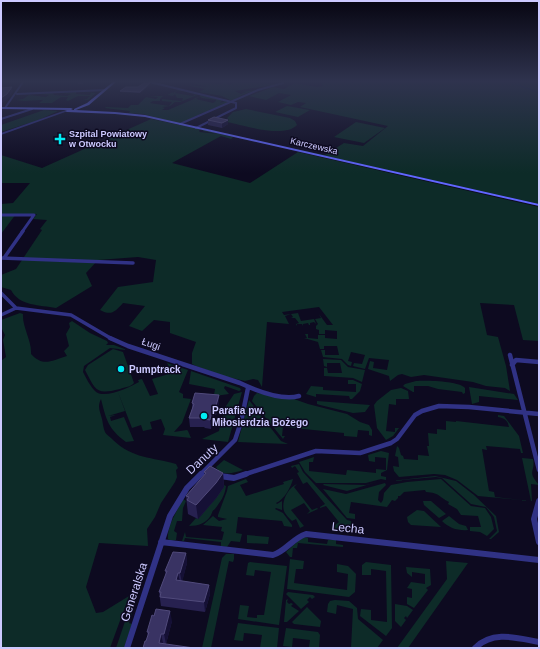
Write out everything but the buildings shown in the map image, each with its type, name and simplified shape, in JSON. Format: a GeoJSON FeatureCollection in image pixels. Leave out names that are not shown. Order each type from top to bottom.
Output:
{"type":"FeatureCollection","features":[{"type":"Feature","properties":{"kind":"main road","name":"Karczewska"},"geometry":{"type":"LineString","coordinates":[[104,112],[133,114],[539,204]]}},
{"type":"Feature","properties":{"kind":"street"},"geometry":{"type":"LineString","coordinates":[[1,120],[23,112]]}},
{"type":"Feature","properties":{"kind":"street"},"geometry":{"type":"LineString","coordinates":[[1,134],[65,112]]}},
{"type":"Feature","properties":{"kind":"street"},"geometry":{"type":"LineString","coordinates":[[180,124],[208,112]]}},
{"type":"Feature","properties":{"kind":"street"},"geometry":{"type":"LineString","coordinates":[[196,128],[227,112]]}},
{"type":"Feature","properties":{"kind":"street"},"geometry":{"type":"LineString","coordinates":[[1,215],[34,215],[3,258]]}},
{"type":"Feature","properties":{"kind":"street"},"geometry":{"type":"LineString","coordinates":[[3,258],[133,263]]}},
{"type":"Feature","properties":{"kind":"street"},"geometry":{"type":"LineString","coordinates":[[1,294],[16,308]]}},
{"type":"Feature","properties":{"kind":"street","name":"Ługi"},"geometry":{"type":"LineString","coordinates":[[1,315],[16,308],[28,308],[71,315],[120,343],[248,388],[291,398],[299,396]]}},
{"type":"Feature","properties":{"kind":"street"},"geometry":{"type":"LineString","coordinates":[[510,355],[539,470]]}},
{"type":"Feature","properties":{"kind":"street"},"geometry":{"type":"LineString","coordinates":[[512,365],[516,360],[539,362]]}},
{"type":"Feature","properties":{"kind":"street","name":"Danuty"},"geometry":{"type":"LineString","coordinates":[[161,542],[170,516],[179,499],[187,488],[211,471],[235,440],[241,422],[248,388]]}},
{"type":"Feature","properties":{"kind":"street"},"geometry":{"type":"LineString","coordinates":[[211,471],[224,477],[234,478],[316,451],[349,453],[363,452],[394,441],[415,415],[438,406],[469,407],[539,414]]}},
{"type":"Feature","properties":{"kind":"street"},"geometry":{"type":"LineString","coordinates":[[539,501],[534,519],[539,542]]}},
{"type":"Feature","properties":{"kind":"street","name":"Lecha"},"geometry":{"type":"LineString","coordinates":[[161,542],[273,555],[281,552],[299,536],[306,534],[539,560]]}},
{"type":"Feature","properties":{"kind":"street","name":"Generalska"},"geometry":{"type":"LineString","coordinates":[[128,648],[161,542]]}},
{"type":"Feature","properties":{"kind":"street"},"geometry":{"type":"LineString","coordinates":[[475,648],[478,644],[488,638],[498,637],[539,642]]}},
{"type":"Feature","properties":{"kind":"green space"},"geometry":{"type":"Polygon","coordinates":[[[37,112],[55,112],[30,124],[29,123],[32,122],[1,132],[1,125],[37,112]]]}},
{"type":"Feature","properties":{"kind":"green space"},"geometry":{"type":"Polygon","coordinates":[[[205,112],[180,124],[143,114],[124,113],[205,112]]]}},
{"type":"Feature","properties":{"kind":"green space"},"geometry":{"type":"Polygon","coordinates":[[[233,112],[262,112],[290,118],[295,121],[297,125],[291,129],[283,131],[263,130],[227,122],[229,120],[227,118],[233,112]]]}},
{"type":"Feature","properties":{"kind":"green space"},"geometry":{"type":"Polygon","coordinates":[[[276,112],[306,112],[298,117],[276,112]]]}},
{"type":"Feature","properties":{"kind":"green space"},"geometry":{"type":"Polygon","coordinates":[[[324,112],[539,112],[539,204],[285,147],[325,155],[344,143],[363,146],[388,126],[324,112]]]}},
{"type":"Feature","properties":{"kind":"green space"},"geometry":{"type":"Polygon","coordinates":[[[151,119],[200,129],[200,132],[218,134],[202,131],[204,130],[233,137],[231,139],[221,136],[172,163],[250,183],[298,152],[539,207],[539,341],[523,340],[514,305],[480,303],[487,335],[498,337],[506,366],[510,391],[505,388],[486,386],[473,382],[424,375],[411,377],[402,374],[390,381],[389,376],[368,369],[370,361],[374,362],[373,368],[387,370],[389,360],[369,358],[365,369],[353,366],[354,363],[362,364],[365,355],[351,352],[348,361],[352,362],[351,366],[342,359],[323,357],[321,350],[325,350],[325,355],[339,355],[337,346],[324,346],[324,349],[320,349],[318,342],[304,338],[307,338],[305,334],[308,334],[308,338],[318,339],[318,335],[325,335],[325,338],[337,339],[337,331],[325,330],[325,334],[319,334],[319,330],[316,329],[318,324],[315,319],[321,318],[319,314],[327,325],[333,325],[319,307],[282,312],[284,315],[291,314],[285,316],[289,324],[267,322],[262,387],[258,380],[253,379],[245,381],[223,376],[192,364],[192,353],[196,342],[170,333],[170,322],[154,320],[142,331],[129,326],[145,306],[123,303],[118,309],[110,313],[100,310],[118,287],[153,282],[156,260],[138,257],[98,260],[86,273],[92,286],[56,308],[30,304],[19,299],[11,290],[1,287],[1,275],[16,269],[47,220],[33,219],[37,214],[16,214],[1,234],[1,204],[13,203],[30,183],[1,183],[1,155],[42,168],[151,119]]]}},
{"type":"Feature","properties":{"kind":"green space"},"geometry":{"type":"Polygon","coordinates":[[[356,122],[385,128],[364,143],[334,137],[356,122]]]}},
{"type":"Feature","properties":{"kind":"green space"},"geometry":{"type":"Polygon","coordinates":[[[20,313],[23,314],[31,354],[43,362],[52,361],[67,356],[64,351],[69,346],[66,334],[70,327],[69,323],[72,321],[90,333],[107,341],[108,343],[106,345],[114,345],[127,350],[110,348],[84,366],[83,372],[93,389],[99,393],[104,394],[117,392],[139,382],[138,380],[142,379],[150,396],[158,394],[152,379],[172,373],[167,363],[188,370],[179,392],[183,394],[183,398],[191,399],[182,423],[174,432],[187,430],[191,438],[163,435],[165,429],[161,419],[150,422],[152,429],[143,431],[141,425],[132,428],[118,392],[125,411],[108,416],[116,415],[110,417],[111,421],[124,417],[134,441],[126,442],[111,428],[106,418],[101,399],[99,404],[106,434],[120,446],[135,454],[176,464],[178,468],[176,470],[177,477],[175,482],[161,503],[155,517],[147,529],[148,546],[99,543],[86,587],[96,613],[103,612],[129,596],[110,648],[1,648],[1,361],[6,357],[3,340],[5,335],[1,327],[1,320],[20,313]]]}},
{"type":"Feature","properties":{"kind":"green space"},"geometry":{"type":"Polygon","coordinates":[[[298,313],[301,321],[314,319],[316,324],[314,322],[310,323],[310,325],[308,323],[303,324],[303,326],[302,324],[297,324],[297,326],[296,324],[299,323],[295,318],[291,318],[293,317],[291,314],[298,313]]]}},
{"type":"Feature","properties":{"kind":"green space"},"geometry":{"type":"Polygon","coordinates":[[[113,349],[123,352],[134,383],[130,386],[112,391],[101,391],[95,387],[85,370],[88,365],[113,349]]]}},
{"type":"Feature","properties":{"kind":"green space"},"geometry":{"type":"Polygon","coordinates":[[[323,359],[341,360],[348,367],[365,370],[362,382],[353,378],[324,376],[324,368],[327,368],[328,373],[342,373],[340,363],[327,363],[327,367],[324,366],[323,359]]]}},
{"type":"Feature","properties":{"kind":"green space"},"geometry":{"type":"Polygon","coordinates":[[[191,371],[240,388],[241,390],[239,391],[225,386],[224,388],[229,394],[215,396],[215,389],[189,384],[191,371]]]}},
{"type":"Feature","properties":{"kind":"green space"},"geometry":{"type":"Polygon","coordinates":[[[348,380],[353,380],[362,384],[360,391],[352,399],[350,399],[349,396],[316,394],[316,397],[306,394],[311,386],[323,387],[323,390],[356,392],[356,384],[348,384],[348,380]]]}},
{"type":"Feature","properties":{"kind":"green space"},"geometry":{"type":"Polygon","coordinates":[[[416,381],[450,382],[465,388],[465,393],[463,394],[462,392],[438,389],[428,386],[414,386],[413,392],[403,386],[416,381]]]}},
{"type":"Feature","properties":{"kind":"green space"},"geometry":{"type":"Polygon","coordinates":[[[469,387],[514,394],[518,400],[479,396],[479,402],[472,404],[469,387]]]}},
{"type":"Feature","properties":{"kind":"green space"},"geometry":{"type":"Polygon","coordinates":[[[401,388],[408,391],[409,399],[396,399],[396,405],[389,404],[386,431],[395,432],[395,428],[399,428],[393,436],[386,440],[377,428],[374,405],[391,390],[401,388]]]}},
{"type":"Feature","properties":{"kind":"green space"},"geometry":{"type":"Polygon","coordinates":[[[242,392],[228,442],[202,439],[219,431],[221,421],[226,422],[226,419],[222,419],[226,406],[234,394],[242,392]]]}},
{"type":"Feature","properties":{"kind":"green space"},"geometry":{"type":"Polygon","coordinates":[[[257,393],[294,399],[347,414],[360,422],[369,425],[372,430],[372,436],[369,435],[369,431],[358,430],[357,437],[344,436],[344,433],[283,427],[282,436],[285,436],[283,439],[252,401],[257,393]]]}},
{"type":"Feature","properties":{"kind":"green space"},"geometry":{"type":"Polygon","coordinates":[[[249,400],[281,441],[288,444],[238,442],[249,400]]]}},
{"type":"Feature","properties":{"kind":"green space"},"geometry":{"type":"Polygon","coordinates":[[[317,401],[370,405],[365,412],[353,413],[317,404],[317,401]]]}},
{"type":"Feature","properties":{"kind":"green space"},"geometry":{"type":"Polygon","coordinates":[[[498,415],[504,416],[519,436],[523,453],[521,453],[520,449],[486,446],[487,450],[482,449],[489,491],[494,492],[495,497],[526,500],[478,496],[457,480],[445,475],[434,474],[399,477],[394,471],[393,466],[399,467],[398,457],[395,456],[397,446],[404,459],[418,460],[418,455],[429,456],[427,446],[429,446],[428,433],[437,434],[437,429],[446,430],[446,421],[509,427],[506,420],[498,417],[498,415]]]}},
{"type":"Feature","properties":{"kind":"green space"},"geometry":{"type":"Polygon","coordinates":[[[381,451],[389,453],[387,470],[381,473],[381,476],[386,477],[386,480],[381,479],[366,483],[316,483],[305,472],[299,462],[314,457],[313,462],[309,462],[309,471],[346,475],[347,470],[376,473],[376,469],[386,470],[386,458],[375,457],[375,462],[369,461],[368,455],[381,451]]]}},
{"type":"Feature","properties":{"kind":"green space"},"geometry":{"type":"Polygon","coordinates":[[[522,458],[533,459],[534,463],[532,474],[539,485],[531,484],[531,501],[522,458]]]}},
{"type":"Feature","properties":{"kind":"green space"},"geometry":{"type":"Polygon","coordinates":[[[224,460],[243,470],[228,473],[221,472],[216,467],[224,460]]]}},
{"type":"Feature","properties":{"kind":"green space"},"geometry":{"type":"Polygon","coordinates":[[[299,464],[303,472],[347,520],[351,521],[352,525],[357,526],[357,530],[331,528],[339,522],[326,506],[320,508],[325,504],[307,482],[303,484],[297,473],[299,472],[295,466],[292,468],[291,466],[299,464]]]}},
{"type":"Feature","properties":{"kind":"green space"},"geometry":{"type":"Polygon","coordinates":[[[435,476],[456,481],[474,495],[496,516],[499,532],[489,539],[497,531],[494,517],[486,507],[471,504],[442,478],[436,477],[391,481],[435,476]]]}},
{"type":"Feature","properties":{"kind":"green space"},"geometry":{"type":"Polygon","coordinates":[[[211,479],[226,486],[223,496],[205,522],[199,525],[189,526],[196,518],[198,519],[217,497],[211,479]]]}},
{"type":"Feature","properties":{"kind":"green space"},"geometry":{"type":"Polygon","coordinates":[[[246,479],[248,482],[240,485],[246,496],[284,484],[283,482],[293,479],[287,493],[276,503],[277,504],[282,501],[282,510],[275,509],[283,513],[292,527],[284,526],[282,521],[238,517],[236,533],[242,534],[240,542],[231,541],[227,547],[221,546],[221,542],[185,538],[184,541],[182,541],[185,532],[186,537],[222,540],[224,532],[221,531],[222,527],[203,525],[213,516],[219,521],[227,519],[218,517],[218,515],[228,486],[246,479]]]}},
{"type":"Feature","properties":{"kind":"green space"},"geometry":{"type":"Polygon","coordinates":[[[441,479],[471,506],[485,508],[491,517],[494,529],[487,536],[480,532],[470,531],[470,527],[481,527],[478,516],[461,515],[457,509],[448,504],[449,502],[437,494],[426,492],[425,490],[404,492],[398,496],[395,501],[392,500],[387,507],[351,502],[349,513],[355,514],[355,519],[347,518],[323,489],[346,494],[385,483],[386,485],[379,492],[378,500],[381,503],[384,493],[391,485],[441,479]]]}},
{"type":"Feature","properties":{"kind":"green space"},"geometry":{"type":"Polygon","coordinates":[[[380,481],[347,491],[323,485],[366,485],[380,481]]]}},
{"type":"Feature","properties":{"kind":"green space"},"geometry":{"type":"Polygon","coordinates":[[[297,484],[294,487],[312,510],[318,509],[307,514],[310,511],[304,503],[291,510],[304,526],[300,528],[296,519],[292,521],[283,507],[286,495],[291,488],[297,484]]]}},
{"type":"Feature","properties":{"kind":"green space"},"geometry":{"type":"Polygon","coordinates":[[[183,499],[186,501],[183,508],[182,521],[177,521],[174,531],[177,533],[176,540],[171,541],[168,539],[169,529],[183,499]]]}},
{"type":"Feature","properties":{"kind":"green space"},"geometry":{"type":"Polygon","coordinates":[[[423,501],[431,501],[446,514],[439,518],[424,505],[423,501]]]}},
{"type":"Feature","properties":{"kind":"green space"},"geometry":{"type":"Polygon","coordinates":[[[417,510],[424,511],[441,527],[411,525],[408,522],[407,517],[417,510]]]}},
{"type":"Feature","properties":{"kind":"green space"},"geometry":{"type":"Polygon","coordinates":[[[449,516],[459,524],[466,526],[468,530],[461,530],[448,526],[442,521],[449,516]]]}},
{"type":"Feature","properties":{"kind":"green space"},"geometry":{"type":"Polygon","coordinates":[[[247,535],[269,537],[268,544],[247,543],[247,535]]]}},
{"type":"Feature","properties":{"kind":"green space"},"geometry":{"type":"Polygon","coordinates":[[[305,537],[308,538],[308,542],[327,544],[328,540],[336,540],[336,544],[343,545],[343,547],[298,543],[297,548],[293,548],[292,557],[290,557],[286,552],[299,540],[305,537]]]}},
{"type":"Feature","properties":{"kind":"green space"},"geometry":{"type":"Polygon","coordinates":[[[226,554],[234,554],[234,559],[233,562],[229,561],[211,648],[202,648],[222,558],[226,554]]]}},
{"type":"Feature","properties":{"kind":"green space"},"geometry":{"type":"Polygon","coordinates":[[[290,559],[304,561],[303,569],[296,569],[294,583],[347,590],[348,574],[337,572],[337,564],[348,566],[356,574],[355,592],[349,597],[287,589],[290,559]]]}},
{"type":"Feature","properties":{"kind":"green space"},"geometry":{"type":"Polygon","coordinates":[[[446,561],[468,563],[408,648],[397,648],[447,579],[446,561]]]}},
{"type":"Feature","properties":{"kind":"green space"},"geometry":{"type":"Polygon","coordinates":[[[366,562],[391,565],[392,628],[386,636],[360,616],[361,609],[371,610],[371,620],[387,622],[386,571],[371,569],[371,575],[362,575],[362,565],[366,562]]]}},
{"type":"Feature","properties":{"kind":"green space"},"geometry":{"type":"Polygon","coordinates":[[[248,563],[287,566],[279,625],[238,619],[240,605],[249,606],[247,617],[257,618],[257,615],[264,615],[271,572],[255,570],[254,576],[246,575],[248,563]]]}},
{"type":"Feature","properties":{"kind":"green space"},"geometry":{"type":"Polygon","coordinates":[[[406,567],[430,569],[431,585],[426,588],[428,590],[414,608],[407,604],[407,597],[412,598],[412,589],[407,588],[411,582],[425,584],[425,574],[412,572],[412,577],[407,573],[406,567]]]}},
{"type":"Feature","properties":{"kind":"green space"},"geometry":{"type":"Polygon","coordinates":[[[139,580],[142,581],[129,623],[132,624],[124,648],[116,648],[139,580]]]}},
{"type":"Feature","properties":{"kind":"green space"},"geometry":{"type":"Polygon","coordinates":[[[288,592],[313,595],[315,597],[312,599],[310,597],[307,600],[309,602],[301,609],[286,594],[288,592]]]}},
{"type":"Feature","properties":{"kind":"green space"},"geometry":{"type":"Polygon","coordinates":[[[288,599],[287,602],[289,604],[293,604],[291,606],[299,611],[287,622],[284,622],[286,600],[288,599]]]}},
{"type":"Feature","properties":{"kind":"green space"},"geometry":{"type":"Polygon","coordinates":[[[330,601],[349,601],[357,608],[358,619],[383,640],[377,648],[351,648],[353,609],[337,605],[336,614],[327,612],[330,601]]]}},
{"type":"Feature","properties":{"kind":"green space"},"geometry":{"type":"Polygon","coordinates":[[[395,604],[407,606],[413,610],[407,618],[406,616],[404,618],[406,620],[401,627],[395,621],[395,604]]]}},
{"type":"Feature","properties":{"kind":"green space"},"geometry":{"type":"Polygon","coordinates":[[[307,607],[321,621],[320,627],[294,624],[292,622],[307,607]]]}},
{"type":"Feature","properties":{"kind":"green space"},"geometry":{"type":"Polygon","coordinates":[[[238,623],[279,628],[277,648],[260,648],[262,635],[244,633],[243,641],[234,640],[238,623]]]}},
{"type":"Feature","properties":{"kind":"green space"},"geometry":{"type":"Polygon","coordinates":[[[286,628],[318,632],[320,635],[319,648],[309,648],[310,640],[293,638],[292,647],[283,646],[286,628]]]}},
{"type":"Feature","properties":{"kind":"place","name":"Szpital Powiatowy w Otwocku"},"geometry":{"type":"Point","coordinates":[60,139]}},
{"type":"Feature","properties":{"kind":"place","name":"Pumptrack"},"geometry":{"type":"Point","coordinates":[121,369]}},
{"type":"Feature","properties":{"kind":"place","name":"Parafia pw. Miłosierdzia Bożego"},"geometry":{"type":"Point","coordinates":[204,416]}}]}
